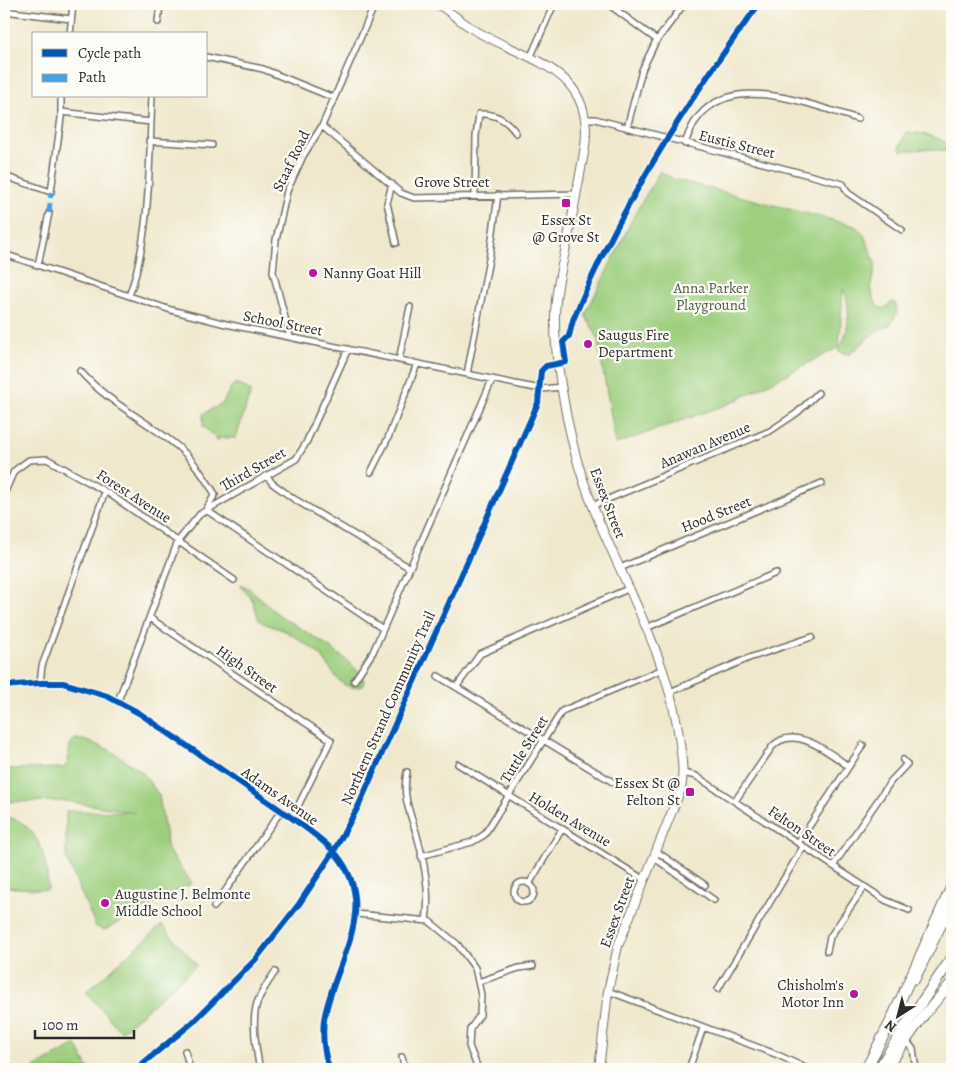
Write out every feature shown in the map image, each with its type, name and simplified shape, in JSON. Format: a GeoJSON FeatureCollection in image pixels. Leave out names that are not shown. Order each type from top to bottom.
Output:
{"type":"FeatureCollection","features":[{"type":"Feature","properties":{"kind":"highway"},"geometry":{"type":"LineString","coordinates":[[866,1069],[890,1023],[952,886]]}},
{"type":"Feature","properties":{"kind":"highway"},"geometry":{"type":"LineString","coordinates":[[879,1069],[908,1022],[952,958]]}},
{"type":"Feature","properties":{"kind":"main road","name":"Essex Street"},"geometry":{"type":"LineString","coordinates":[[438,4],[475,31],[532,56],[551,67],[569,84],[581,104],[586,119],[586,137],[555,316],[555,339],[576,458],[620,568],[630,588],[670,692],[678,728],[683,773],[679,796],[643,879],[618,946],[608,991],[599,1069]]}},
{"type":"Feature","properties":{"kind":"main road"},"geometry":{"type":"LineString","coordinates":[[890,1023],[922,965],[952,903]]}},
{"type":"Feature","properties":{"kind":"main road"},"geometry":{"type":"LineString","coordinates":[[886,1069],[906,1040],[952,982]]}},
{"type":"Feature","properties":{"kind":"street"},"geometry":{"type":"LineString","coordinates":[[70,32],[73,4]]}},
{"type":"Feature","properties":{"kind":"street"},"geometry":{"type":"LineString","coordinates":[[158,22],[160,4]]}},
{"type":"Feature","properties":{"kind":"street","name":"Staaf Road"},"geometry":{"type":"LineString","coordinates":[[290,337],[273,272],[276,240],[287,191],[303,156],[322,126],[375,4]]}},
{"type":"Feature","properties":{"kind":"street"},"geometry":{"type":"LineString","coordinates":[[532,56],[554,4]]}},
{"type":"Feature","properties":{"kind":"street"},"geometry":{"type":"LineString","coordinates":[[608,4],[657,40]]}},
{"type":"Feature","properties":{"kind":"street"},"geometry":{"type":"LineString","coordinates":[[627,128],[642,70],[657,40],[684,4]]}},
{"type":"Feature","properties":{"kind":"street"},"geometry":{"type":"LineString","coordinates":[[4,11],[71,19]]}},
{"type":"Feature","properties":{"kind":"street"},"geometry":{"type":"LineString","coordinates":[[208,57],[263,69],[334,98]]}},
{"type":"Feature","properties":{"kind":"street"},"geometry":{"type":"LineString","coordinates":[[685,144],[689,133],[709,104],[738,96],[762,93],[780,96],[858,119]]}},
{"type":"Feature","properties":{"kind":"street"},"geometry":{"type":"LineString","coordinates":[[4,176],[51,192],[62,98]]}},
{"type":"Feature","properties":{"kind":"street"},"geometry":{"type":"LineString","coordinates":[[129,296],[139,268],[143,239],[152,98]]}},
{"type":"Feature","properties":{"kind":"street"},"geometry":{"type":"LineString","coordinates":[[61,112],[151,122]]}},
{"type":"Feature","properties":{"kind":"street"},"geometry":{"type":"LineString","coordinates":[[475,196],[475,153],[479,114],[490,114],[504,120],[516,133]]}},
{"type":"Feature","properties":{"kind":"street","name":"Eustis Street"},"geometry":{"type":"LineString","coordinates":[[586,119],[595,119],[843,184],[848,193],[902,230]]}},
{"type":"Feature","properties":{"kind":"street","name":"Grove Street"},"geometry":{"type":"LineString","coordinates":[[322,126],[401,193],[414,198],[576,194]]}},
{"type":"Feature","properties":{"kind":"street"},"geometry":{"type":"LineString","coordinates":[[149,141],[212,145]]}},
{"type":"Feature","properties":{"kind":"street"},"geometry":{"type":"LineString","coordinates":[[392,184],[387,203],[396,243]]}},
{"type":"Feature","properties":{"kind":"street"},"geometry":{"type":"LineString","coordinates":[[467,374],[490,254],[498,195]]}},
{"type":"Feature","properties":{"kind":"street"},"geometry":{"type":"LineString","coordinates":[[38,265],[49,213]]}},
{"type":"Feature","properties":{"kind":"street","name":"School Street"},"geometry":{"type":"LineString","coordinates":[[4,254],[129,296],[226,324],[540,389],[563,387]]}},
{"type":"Feature","properties":{"kind":"street"},"geometry":{"type":"LineString","coordinates":[[399,360],[410,306]]}},
{"type":"Feature","properties":{"kind":"street","name":"Third Street"},"geometry":{"type":"LineString","coordinates":[[118,701],[178,541],[200,514],[296,459],[348,349]]}},
{"type":"Feature","properties":{"kind":"street"},"geometry":{"type":"LineString","coordinates":[[371,472],[388,438],[417,364]]}},
{"type":"Feature","properties":{"kind":"street"},"geometry":{"type":"LineString","coordinates":[[80,371],[102,392],[178,447],[197,466],[215,494],[206,510],[384,628]]}},
{"type":"Feature","properties":{"kind":"street"},"geometry":{"type":"LineString","coordinates":[[354,681],[384,628],[492,380]]}},
{"type":"Feature","properties":{"kind":"street","name":"Anawan Avenue"},"geometry":{"type":"LineString","coordinates":[[594,505],[770,431],[797,413],[818,393]]}},
{"type":"Feature","properties":{"kind":"street","name":"Forest Avenue"},"geometry":{"type":"LineString","coordinates":[[4,494],[14,471],[29,460],[47,459],[105,492],[234,580]]}},
{"type":"Feature","properties":{"kind":"street"},"geometry":{"type":"LineString","coordinates":[[267,476],[272,483],[294,499],[410,568]]}},
{"type":"Feature","properties":{"kind":"street","name":"Hood Street"},"geometry":{"type":"LineString","coordinates":[[620,568],[822,484]]}},
{"type":"Feature","properties":{"kind":"street"},"geometry":{"type":"LineString","coordinates":[[40,683],[42,666],[105,492]]}},
{"type":"Feature","properties":{"kind":"street"},"geometry":{"type":"LineString","coordinates":[[646,628],[776,573]]}},
{"type":"Feature","properties":{"kind":"street"},"geometry":{"type":"LineString","coordinates":[[457,686],[480,654],[630,588]]}},
{"type":"Feature","properties":{"kind":"street","name":"High Street"},"geometry":{"type":"LineString","coordinates":[[150,618],[331,740],[292,818]]}},
{"type":"Feature","properties":{"kind":"street"},"geometry":{"type":"LineString","coordinates":[[670,692],[749,658],[812,637]]}},
{"type":"Feature","properties":{"kind":"street","name":"Tuttle Street"},"geometry":{"type":"LineString","coordinates":[[421,856],[482,837],[562,711],[662,669]]}},
{"type":"Feature","properties":{"kind":"street"},"geometry":{"type":"LineString","coordinates":[[438,676],[616,784]]}},
{"type":"Feature","properties":{"kind":"street","name":"Adams Avenue"},"geometry":{"type":"LineString","coordinates":[[4,686],[40,683],[73,685],[118,701],[326,843],[342,862],[353,891],[356,914],[353,931],[324,1021],[323,1041],[329,1069]]}},
{"type":"Feature","properties":{"kind":"street"},"geometry":{"type":"LineString","coordinates":[[735,801],[769,752],[779,741],[796,740],[813,743],[848,766]]}},
{"type":"Feature","properties":{"kind":"street"},"geometry":{"type":"LineString","coordinates":[[718,989],[801,845],[848,766],[863,745]]}},
{"type":"Feature","properties":{"kind":"street"},"geometry":{"type":"LineString","coordinates":[[833,866],[905,762]]}},
{"type":"Feature","properties":{"kind":"street","name":"Holden Avenue"},"geometry":{"type":"LineString","coordinates":[[458,764],[643,879]]}},
{"type":"Feature","properties":{"kind":"street"},"geometry":{"type":"LineString","coordinates":[[406,772],[404,786],[406,800],[421,856],[428,902],[426,920]]}},
{"type":"Feature","properties":{"kind":"street","name":"Felton Street"},"geometry":{"type":"LineString","coordinates":[[683,773],[696,776],[864,887],[885,900],[909,910]]}},
{"type":"Feature","properties":{"kind":"street"},"geometry":{"type":"LineString","coordinates":[[214,907],[281,811]]}},
{"type":"Feature","properties":{"kind":"street"},"geometry":{"type":"LineString","coordinates":[[529,884],[562,829]]}},
{"type":"Feature","properties":{"kind":"street"},"geometry":{"type":"LineString","coordinates":[[654,854],[705,885]]}},
{"type":"Feature","properties":{"kind":"street"},"geometry":{"type":"LineString","coordinates":[[654,854],[714,900]]}},
{"type":"Feature","properties":{"kind":"street"},"geometry":{"type":"LineString","coordinates":[[522,882],[529,884],[534,891],[532,898],[525,902],[518,901],[514,896],[515,887],[522,882]]}},
{"type":"Feature","properties":{"kind":"street"},"geometry":{"type":"LineString","coordinates":[[827,951],[830,937],[864,887]]}},
{"type":"Feature","properties":{"kind":"street"},"geometry":{"type":"LineString","coordinates":[[356,914],[426,920],[457,944],[475,968],[481,996],[480,1015],[470,1029],[469,1046],[478,1069]]}},
{"type":"Feature","properties":{"kind":"street"},"geometry":{"type":"LineString","coordinates":[[478,982],[518,968],[533,966]]}},
{"type":"Feature","properties":{"kind":"street"},"geometry":{"type":"LineString","coordinates":[[260,1069],[256,1037],[256,1009],[260,996],[275,972]]}},
{"type":"Feature","properties":{"kind":"street"},"geometry":{"type":"LineString","coordinates":[[608,991],[778,1055],[808,1069]]}},
{"type":"Feature","properties":{"kind":"street"},"geometry":{"type":"LineString","coordinates":[[689,1069],[703,1028]]}},
{"type":"Feature","properties":{"kind":"street"},"geometry":{"type":"LineString","coordinates":[[906,1040],[913,1048],[916,1069]]}},
{"type":"Feature","properties":{"kind":"street"},"geometry":{"type":"LineString","coordinates":[[185,1051],[190,1069]]}},
{"type":"Feature","properties":{"kind":"street"},"geometry":{"type":"LineString","coordinates":[[402,1057],[405,1069]]}},
{"type":"Feature","properties":{"kind":"green space"},"geometry":{"type":"Polygon","coordinates":[[[906,132],[918,133],[939,139],[950,146],[952,151],[927,149],[901,151],[900,146],[906,132]]]}},
{"type":"Feature","properties":{"kind":"green space","name":"Anna Parker Playground"},"geometry":{"type":"Polygon","coordinates":[[[660,171],[673,179],[855,226],[866,239],[876,265],[870,288],[877,306],[884,309],[893,301],[896,305],[897,313],[890,325],[875,332],[850,354],[842,353],[838,350],[845,337],[848,320],[848,304],[843,289],[839,347],[731,403],[616,444],[597,336],[585,315],[635,214],[660,171]]]}},
{"type":"Feature","properties":{"kind":"green space"},"geometry":{"type":"Polygon","coordinates":[[[236,383],[251,391],[236,438],[218,438],[218,441],[203,426],[203,414],[223,403],[231,387],[236,383]]]}},
{"type":"Feature","properties":{"kind":"green space"},"geometry":{"type":"Polygon","coordinates":[[[242,585],[255,593],[274,611],[351,664],[360,673],[364,682],[362,686],[347,686],[342,683],[313,649],[288,632],[259,620],[252,599],[240,586],[242,585]]]}},
{"type":"Feature","properties":{"kind":"green space"},"geometry":{"type":"Polygon","coordinates":[[[75,739],[88,741],[110,750],[141,771],[159,795],[168,850],[192,883],[105,930],[96,927],[66,858],[66,811],[134,812],[65,801],[4,802],[4,769],[64,768],[68,762],[70,744],[75,739]]]}},
{"type":"Feature","properties":{"kind":"green space"},"geometry":{"type":"Polygon","coordinates":[[[4,816],[26,826],[39,844],[46,867],[48,890],[4,887],[4,816]]]}},
{"type":"Feature","properties":{"kind":"green space"},"geometry":{"type":"Polygon","coordinates":[[[162,925],[197,965],[121,1032],[86,992],[162,925]]]}},
{"type":"Feature","properties":{"kind":"green space"},"geometry":{"type":"Polygon","coordinates":[[[76,1045],[89,1069],[31,1069],[76,1045]]]}},
{"type":"Feature","properties":{"kind":"marked path"},"geometry":{"type":"LineString","coordinates":[[49,213],[51,192]]}},
{"type":"Feature","properties":{"kind":"cycle path","name":"Northern Strand Community Trail"},"geometry":{"type":"LineString","coordinates":[[136,1069],[192,1023],[256,959],[299,904],[334,851],[359,805],[538,403],[541,371],[546,366],[566,362],[563,342],[569,336],[573,320],[591,278],[633,196],[680,117],[759,4]]}},
{"type":"Feature","properties":{"kind":"cycle path"},"geometry":{"type":"LineString","coordinates":[[4,686],[63,683],[107,696],[139,713],[292,818],[321,839],[336,854],[349,875],[355,895],[355,916],[351,937],[329,999],[324,1020],[324,1045],[329,1069]]}},
{"type":"Feature","properties":{"kind":"place","name":"Essex St @ Grove St"},"geometry":{"type":"Point","coordinates":[566,203]}},
{"type":"Feature","properties":{"kind":"place","name":"Nanny Goat Hill"},"geometry":{"type":"Point","coordinates":[313,273]}},
{"type":"Feature","properties":{"kind":"place","name":"Saugus Fire Department"},"geometry":{"type":"Point","coordinates":[588,344]}},
{"type":"Feature","properties":{"kind":"place","name":"Essex St @ Felton St"},"geometry":{"type":"Point","coordinates":[690,792]}},
{"type":"Feature","properties":{"kind":"place","name":"Augustine J. Belmonte Middle School"},"geometry":{"type":"Point","coordinates":[105,903]}},
{"type":"Feature","properties":{"kind":"place","name":"Chisholm's Motor Inn"},"geometry":{"type":"Point","coordinates":[854,994]}}]}
